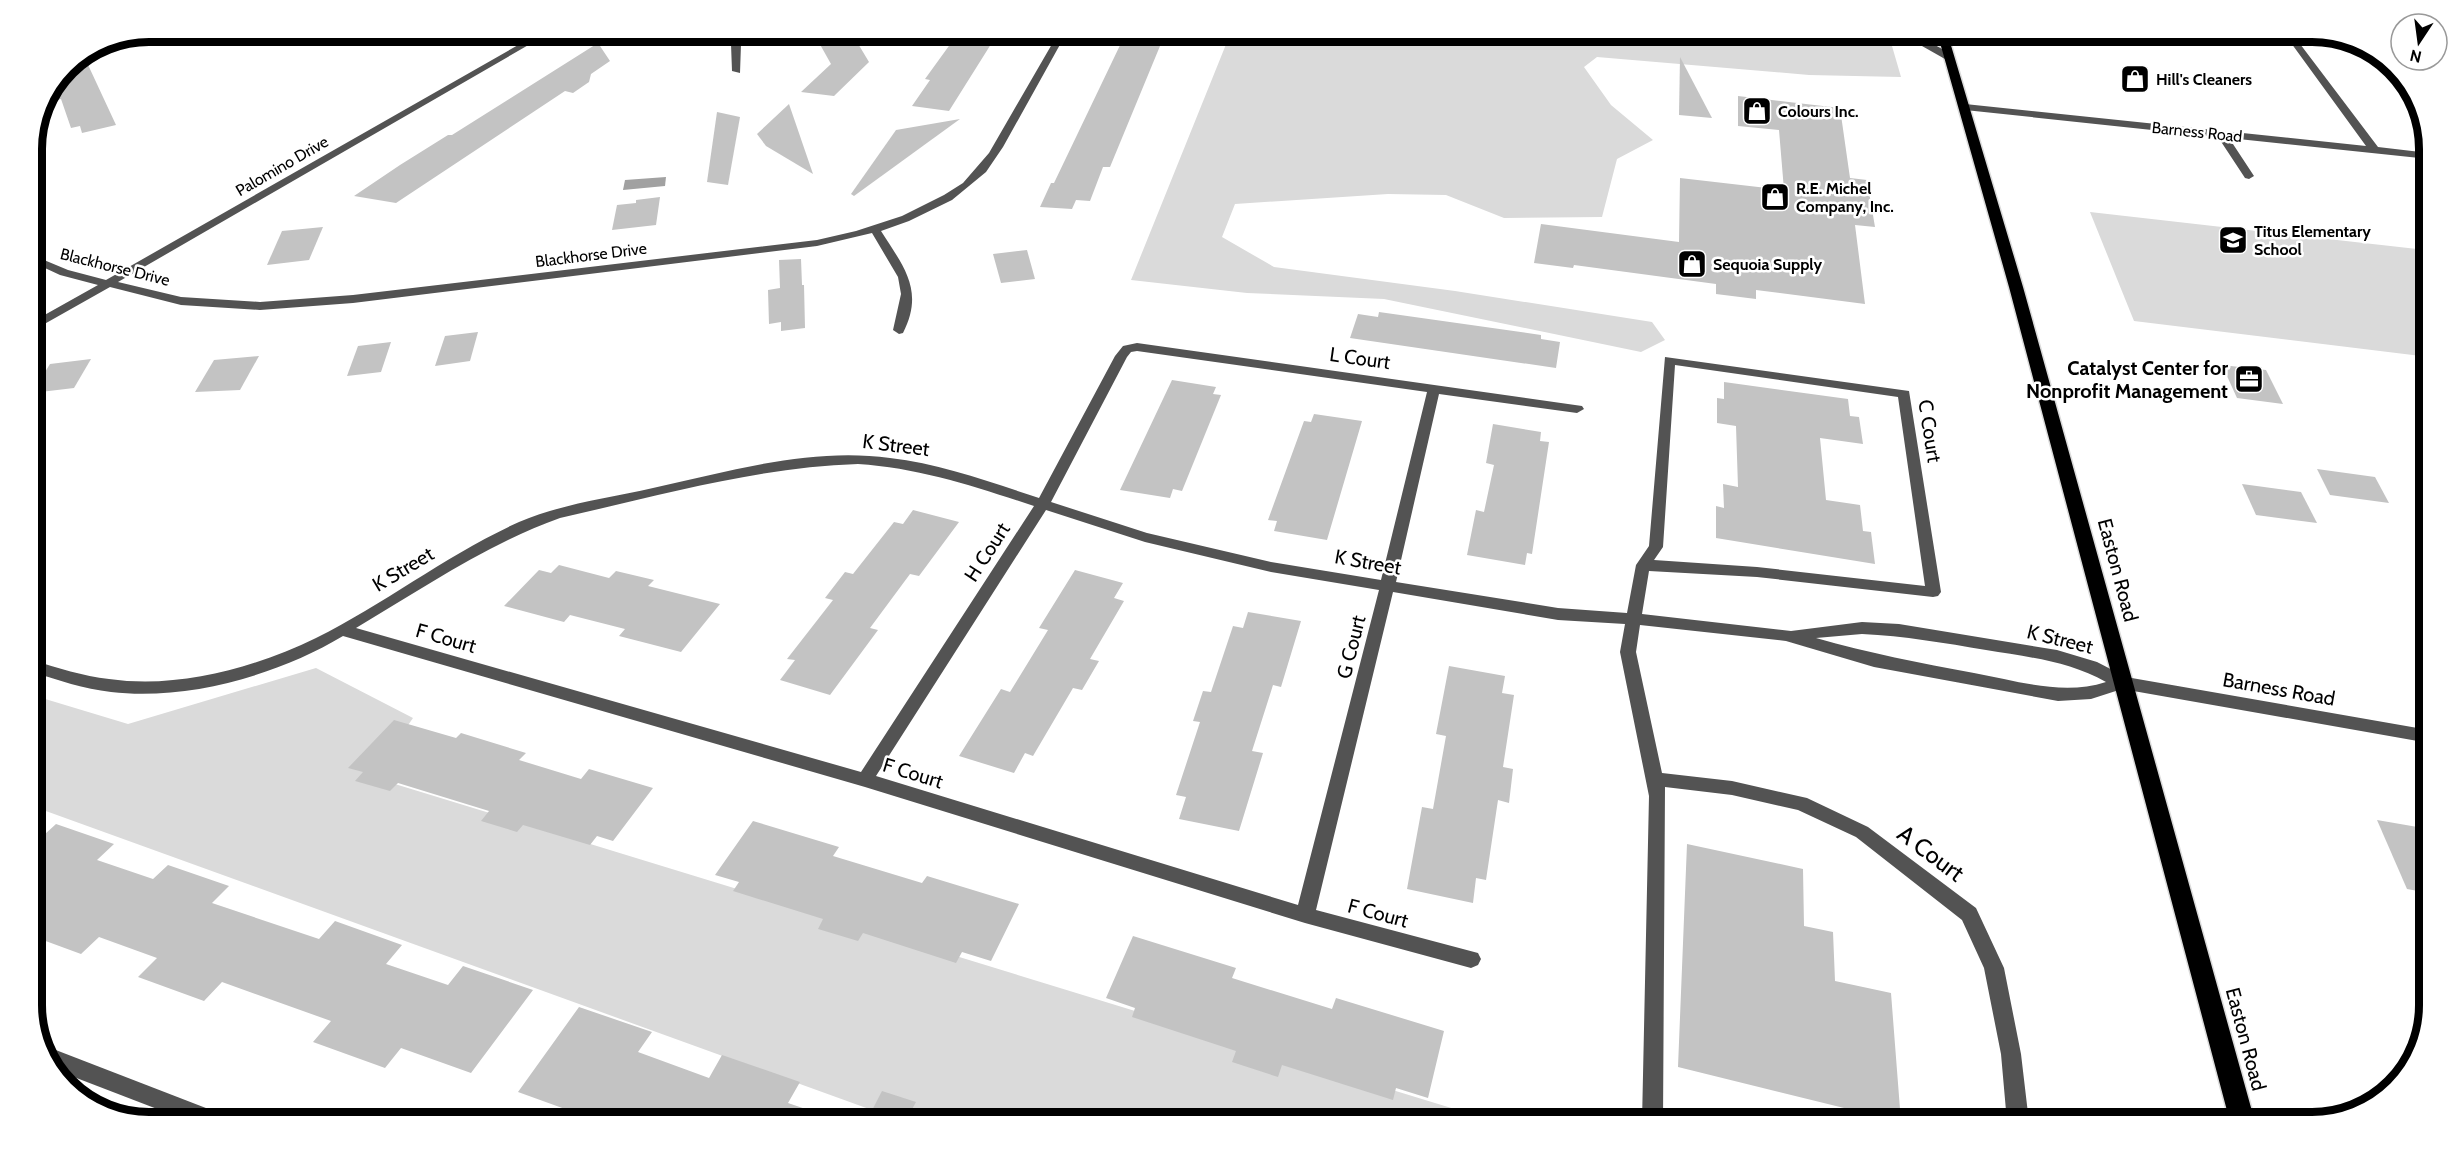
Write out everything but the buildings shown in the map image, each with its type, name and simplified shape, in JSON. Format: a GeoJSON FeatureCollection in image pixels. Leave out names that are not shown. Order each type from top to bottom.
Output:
{"type":"FeatureCollection","features":[{"type":"Feature","properties":{"kind":"highway","name":"Easton Road"},"geometry":{"type":"LineString","coordinates":[[1944,42],[1965,108],[2240,1112]]}},
{"type":"Feature","properties":{"kind":"street","name":"Palomino Drive"},"geometry":{"type":"LineString","coordinates":[[42,321],[530,42]]}},
{"type":"Feature","properties":{"kind":"street"},"geometry":{"type":"LineString","coordinates":[[735,42],[737,71]]}},
{"type":"Feature","properties":{"kind":"street","name":"Blackhorse Drive"},"geometry":{"type":"LineString","coordinates":[[42,263],[64,273],[181,301],[230,305],[290,305],[547,277],[817,243],[875,231],[936,203],[980,172],[990,159],[1057,42]]}},
{"type":"Feature","properties":{"kind":"street"},"geometry":{"type":"LineString","coordinates":[[1919,42],[1948,57]]}},
{"type":"Feature","properties":{"kind":"street"},"geometry":{"type":"LineString","coordinates":[[2294,42],[2375,150]]}},
{"type":"Feature","properties":{"kind":"street","name":"Barness Road"},"geometry":{"type":"LineString","coordinates":[[1965,108],[2419,155]]}},
{"type":"Feature","properties":{"kind":"street"},"geometry":{"type":"LineString","coordinates":[[2221,134],[2249,176]]}},
{"type":"Feature","properties":{"kind":"street"},"geometry":{"type":"LineString","coordinates":[[875,231],[904,277],[907,294],[899,330]]}},
{"type":"Feature","properties":{"kind":"street","name":"L Court"},"geometry":{"type":"LineString","coordinates":[[1137,347],[1577,409]]}},
{"type":"Feature","properties":{"kind":"street","name":"H Court"},"geometry":{"type":"LineString","coordinates":[[865,780],[1043,504],[1120,356],[1127,349],[1137,347]]}},
{"type":"Feature","properties":{"kind":"street","name":"C Court"},"geometry":{"type":"LineString","coordinates":[[1634,619],[1643,565],[1656,547],[1669,360],[1904,394],[1933,592],[1757,572],[1643,565]]}},
{"type":"Feature","properties":{"kind":"street","name":"G Court"},"geometry":{"type":"LineString","coordinates":[[1305,915],[1434,388]]}},
{"type":"Feature","properties":{"kind":"street","name":"K Street"},"geometry":{"type":"LineString","coordinates":[[42,669],[78,680],[112,686],[150,687],[206,682],[285,659],[342,630],[481,547],[526,525],[575,509],[748,471],[820,461],[890,462],[950,474],[1196,551],[1271,567],[1387,587],[1558,614],[1634,619],[1786,635],[1874,661],[2058,694],[2091,693],[2122,683]]}},
{"type":"Feature","properties":{"kind":"street"},"geometry":{"type":"LineString","coordinates":[[1634,619],[1628,652],[1658,796],[1652,1112]]}},
{"type":"Feature","properties":{"kind":"street","name":"K Street"},"geometry":{"type":"LineString","coordinates":[[1786,635],[1862,628],[1899,630],[2057,656],[2091,666],[2122,683]]}},
{"type":"Feature","properties":{"kind":"street","name":"F Court"},"geometry":{"type":"LineString","coordinates":[[342,630],[865,780],[1305,915],[1471,959]]}},
{"type":"Feature","properties":{"kind":"street","name":"Barness Road"},"geometry":{"type":"LineString","coordinates":[[2122,683],[2419,735]]}},
{"type":"Feature","properties":{"kind":"street","name":"A Court"},"geometry":{"type":"LineString","coordinates":[[1656,779],[1732,788],[1801,803],[1862,832],[1969,914],[1994,968],[2011,1054],[2017,1112]]}},
{"type":"Feature","properties":{"kind":"street"},"geometry":{"type":"LineString","coordinates":[[58,1061],[191,1112]]}},
{"type":"Feature","properties":{"kind":"shaded area"},"geometry":{"type":"Polygon","coordinates":[[[1227,42],[1851,42],[1892,46],[1901,77],[1809,75],[1597,57],[1584,67],[1611,105],[1653,140],[1617,159],[1602,217],[1504,218],[1446,195],[1388,194],[1235,204],[1222,237],[1274,267],[1455,291],[1652,322],[1665,340],[1641,352],[1384,299],[1247,293],[1131,280],[1227,42]]]}},
{"type":"Feature","properties":{"kind":"shaded area"},"geometry":{"type":"Polygon","coordinates":[[[666,177],[665,186],[623,190],[625,180],[666,177]]]}},
{"type":"Feature","properties":{"kind":"shaded area"},"geometry":{"type":"Polygon","coordinates":[[[2090,212],[2417,249],[2419,252],[2419,356],[2134,321],[2090,212]]]}},
{"type":"Feature","properties":{"kind":"shaded area"},"geometry":{"type":"Polygon","coordinates":[[[316,668],[413,718],[372,777],[1464,1112],[877,1112],[42,810],[42,698],[128,724],[316,668]]]}},
{"type":"Feature","properties":{"kind":"place","name":"Hill's Cleaners"},"geometry":{"type":"Point","coordinates":[2135,79]}},
{"type":"Feature","properties":{"kind":"place","name":"Colours Inc."},"geometry":{"type":"Point","coordinates":[1757,111]}},
{"type":"Feature","properties":{"kind":"place","name":"R.E. Michel Company, Inc."},"geometry":{"type":"Point","coordinates":[1775,197]}},
{"type":"Feature","properties":{"kind":"place","name":"Titus Elementary School"},"geometry":{"type":"Point","coordinates":[2233,240]}},
{"type":"Feature","properties":{"kind":"place","name":"Sequoia Supply"},"geometry":{"type":"Point","coordinates":[1692,264]}},
{"type":"Feature","properties":{"kind":"place","name":"Catalyst Center for Nonprofit Management"},"geometry":{"type":"Point","coordinates":[2249,379]}}]}
